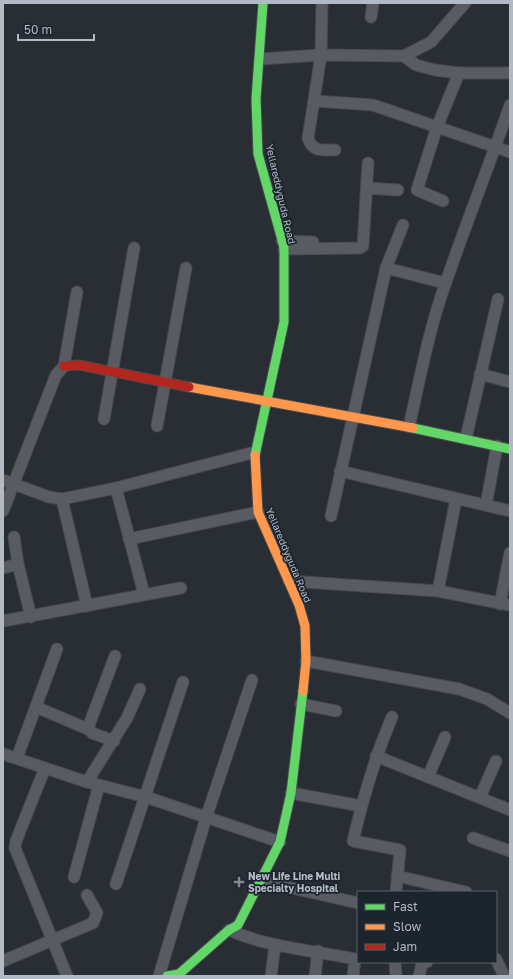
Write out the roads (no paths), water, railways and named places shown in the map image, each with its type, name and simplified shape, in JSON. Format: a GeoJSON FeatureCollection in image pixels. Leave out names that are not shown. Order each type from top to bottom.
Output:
{"type":"FeatureCollection","features":[{"type":"Feature","properties":{"kind":"street","name":"Yellareddyguda Road"},"geometry":{"type":"LineString","coordinates":[[167,976],[179,975],[229,930],[238,925],[280,842],[291,793],[306,661],[305,626],[299,605],[273,549],[258,512],[254,452],[267,402],[284,322],[283,245],[258,154],[256,99],[263,3]]}},
{"type":"Feature","properties":{"kind":"street"},"geometry":{"type":"LineString","coordinates":[[322,3],[321,55],[308,138],[310,145],[315,150],[334,150]]}},
{"type":"Feature","properties":{"kind":"street"},"geometry":{"type":"LineString","coordinates":[[371,17],[373,3]]}},
{"type":"Feature","properties":{"kind":"street"},"geometry":{"type":"LineString","coordinates":[[260,59],[321,55],[404,56],[432,42],[465,3]]}},
{"type":"Feature","properties":{"kind":"street"},"geometry":{"type":"LineString","coordinates":[[404,56],[416,65],[435,70],[459,73],[510,73]]}},
{"type":"Feature","properties":{"kind":"street"},"geometry":{"type":"LineString","coordinates":[[443,201],[416,190],[459,73]]}},
{"type":"Feature","properties":{"kind":"street"},"geometry":{"type":"LineString","coordinates":[[315,101],[373,105],[510,152]]}},
{"type":"Feature","properties":{"kind":"street"},"geometry":{"type":"LineString","coordinates":[[409,427],[425,354],[445,283],[496,147],[510,105]]}},
{"type":"Feature","properties":{"kind":"street"},"geometry":{"type":"LineString","coordinates":[[283,245],[360,248],[363,246],[368,163]]}},
{"type":"Feature","properties":{"kind":"street"},"geometry":{"type":"LineString","coordinates":[[366,188],[398,190]]}},
{"type":"Feature","properties":{"kind":"street"},"geometry":{"type":"LineString","coordinates":[[331,516],[386,268],[403,225]]}},
{"type":"Feature","properties":{"kind":"street"},"geometry":{"type":"LineString","coordinates":[[104,419],[134,248]]}},
{"type":"Feature","properties":{"kind":"street"},"geometry":{"type":"LineString","coordinates":[[157,426],[186,268]]}},
{"type":"Feature","properties":{"kind":"street"},"geometry":{"type":"LineString","coordinates":[[386,268],[445,283]]}},
{"type":"Feature","properties":{"kind":"street"},"geometry":{"type":"LineString","coordinates":[[3,511],[56,375],[64,366],[77,292]]}},
{"type":"Feature","properties":{"kind":"street"},"geometry":{"type":"LineString","coordinates":[[466,438],[498,299]]}},
{"type":"Feature","properties":{"kind":"street"},"geometry":{"type":"LineString","coordinates":[[64,366],[79,365],[112,373],[466,438],[510,449]]}},
{"type":"Feature","properties":{"kind":"street"},"geometry":{"type":"LineString","coordinates":[[480,374],[510,382]]}},
{"type":"Feature","properties":{"kind":"street"},"geometry":{"type":"LineString","coordinates":[[486,505],[497,446]]}},
{"type":"Feature","properties":{"kind":"street"},"geometry":{"type":"LineString","coordinates":[[3,480],[49,498],[62,500],[116,488],[254,452]]}},
{"type":"Feature","properties":{"kind":"street"},"geometry":{"type":"LineString","coordinates":[[340,471],[510,511]]}},
{"type":"Feature","properties":{"kind":"street"},"geometry":{"type":"LineString","coordinates":[[116,488],[144,594]]}},
{"type":"Feature","properties":{"kind":"street"},"geometry":{"type":"LineString","coordinates":[[438,591],[456,499]]}},
{"type":"Feature","properties":{"kind":"street"},"geometry":{"type":"LineString","coordinates":[[62,500],[87,606]]}},
{"type":"Feature","properties":{"kind":"street"},"geometry":{"type":"LineString","coordinates":[[129,539],[258,512]]}},
{"type":"Feature","properties":{"kind":"street"},"geometry":{"type":"LineString","coordinates":[[14,537],[18,564],[31,617]]}},
{"type":"Feature","properties":{"kind":"street"},"geometry":{"type":"LineString","coordinates":[[291,585],[438,591],[505,604],[510,553]]}},
{"type":"Feature","properties":{"kind":"street"},"geometry":{"type":"LineString","coordinates":[[3,568],[18,564]]}},
{"type":"Feature","properties":{"kind":"street"},"geometry":{"type":"LineString","coordinates":[[3,621],[181,588]]}},
{"type":"Feature","properties":{"kind":"street"},"geometry":{"type":"LineString","coordinates":[[16,758],[57,649]]}},
{"type":"Feature","properties":{"kind":"street"},"geometry":{"type":"LineString","coordinates":[[90,730],[89,725],[115,656]]}},
{"type":"Feature","properties":{"kind":"street"},"geometry":{"type":"LineString","coordinates":[[306,661],[459,689],[487,699],[510,713]]}},
{"type":"Feature","properties":{"kind":"street"},"geometry":{"type":"LineString","coordinates":[[159,976],[206,818],[252,680]]}},
{"type":"Feature","properties":{"kind":"street"},"geometry":{"type":"LineString","coordinates":[[116,884],[183,682]]}},
{"type":"Feature","properties":{"kind":"street"},"geometry":{"type":"LineString","coordinates":[[87,782],[114,741],[127,718],[140,689]]}},
{"type":"Feature","properties":{"kind":"street"},"geometry":{"type":"LineString","coordinates":[[301,704],[336,711]]}},
{"type":"Feature","properties":{"kind":"street"},"geometry":{"type":"LineString","coordinates":[[36,707],[90,730],[92,733],[114,741]]}},
{"type":"Feature","properties":{"kind":"street"},"geometry":{"type":"LineString","coordinates":[[392,716],[376,756],[361,806],[353,841],[400,850],[396,891]]}},
{"type":"Feature","properties":{"kind":"street"},"geometry":{"type":"LineString","coordinates":[[428,777],[445,737]]}},
{"type":"Feature","properties":{"kind":"street"},"geometry":{"type":"LineString","coordinates":[[3,754],[87,782],[146,797],[280,842]]}},
{"type":"Feature","properties":{"kind":"street"},"geometry":{"type":"LineString","coordinates":[[376,756],[510,810]]}},
{"type":"Feature","properties":{"kind":"street"},"geometry":{"type":"LineString","coordinates":[[480,797],[496,761]]}},
{"type":"Feature","properties":{"kind":"street"},"geometry":{"type":"LineString","coordinates":[[45,768],[16,841],[15,848],[67,976]]}},
{"type":"Feature","properties":{"kind":"street"},"geometry":{"type":"LineString","coordinates":[[74,877],[99,785]]}},
{"type":"Feature","properties":{"kind":"street"},"geometry":{"type":"LineString","coordinates":[[291,793],[361,806]]}},
{"type":"Feature","properties":{"kind":"street"},"geometry":{"type":"LineString","coordinates":[[473,838],[510,851]]}},
{"type":"Feature","properties":{"kind":"street"},"geometry":{"type":"LineString","coordinates":[[397,876],[461,891]]}},
{"type":"Feature","properties":{"kind":"street"},"geometry":{"type":"LineString","coordinates":[[261,881],[357,903]]}},
{"type":"Feature","properties":{"kind":"street"},"geometry":{"type":"LineString","coordinates":[[3,961],[93,923],[97,913],[87,895]]}},
{"type":"Feature","properties":{"kind":"street"},"geometry":{"type":"LineString","coordinates":[[229,930],[248,939],[356,959],[353,976]]}},
{"type":"Feature","properties":{"kind":"street"},"geometry":{"type":"LineString","coordinates":[[271,976],[275,945]]}},
{"type":"Feature","properties":{"kind":"street"},"geometry":{"type":"LineString","coordinates":[[315,976],[318,951]]}},
{"type":"Feature","properties":{"kind":"street"},"geometry":{"type":"LineString","coordinates":[[497,960],[504,976]]}},
{"type":"Feature","properties":{"kind":"street"},"geometry":{"type":"LineString","coordinates":[[395,963],[396,976]]}},
{"type":"Feature","properties":{"kind":"street"},"geometry":{"type":"LineString","coordinates":[[419,976],[422,964],[424,963]]}},
{"type":"Feature","properties":{"kind":"place","name":"New Life Line Multi Specialty Hospital"},"geometry":{"type":"Point","coordinates":[239,882]}}]}
